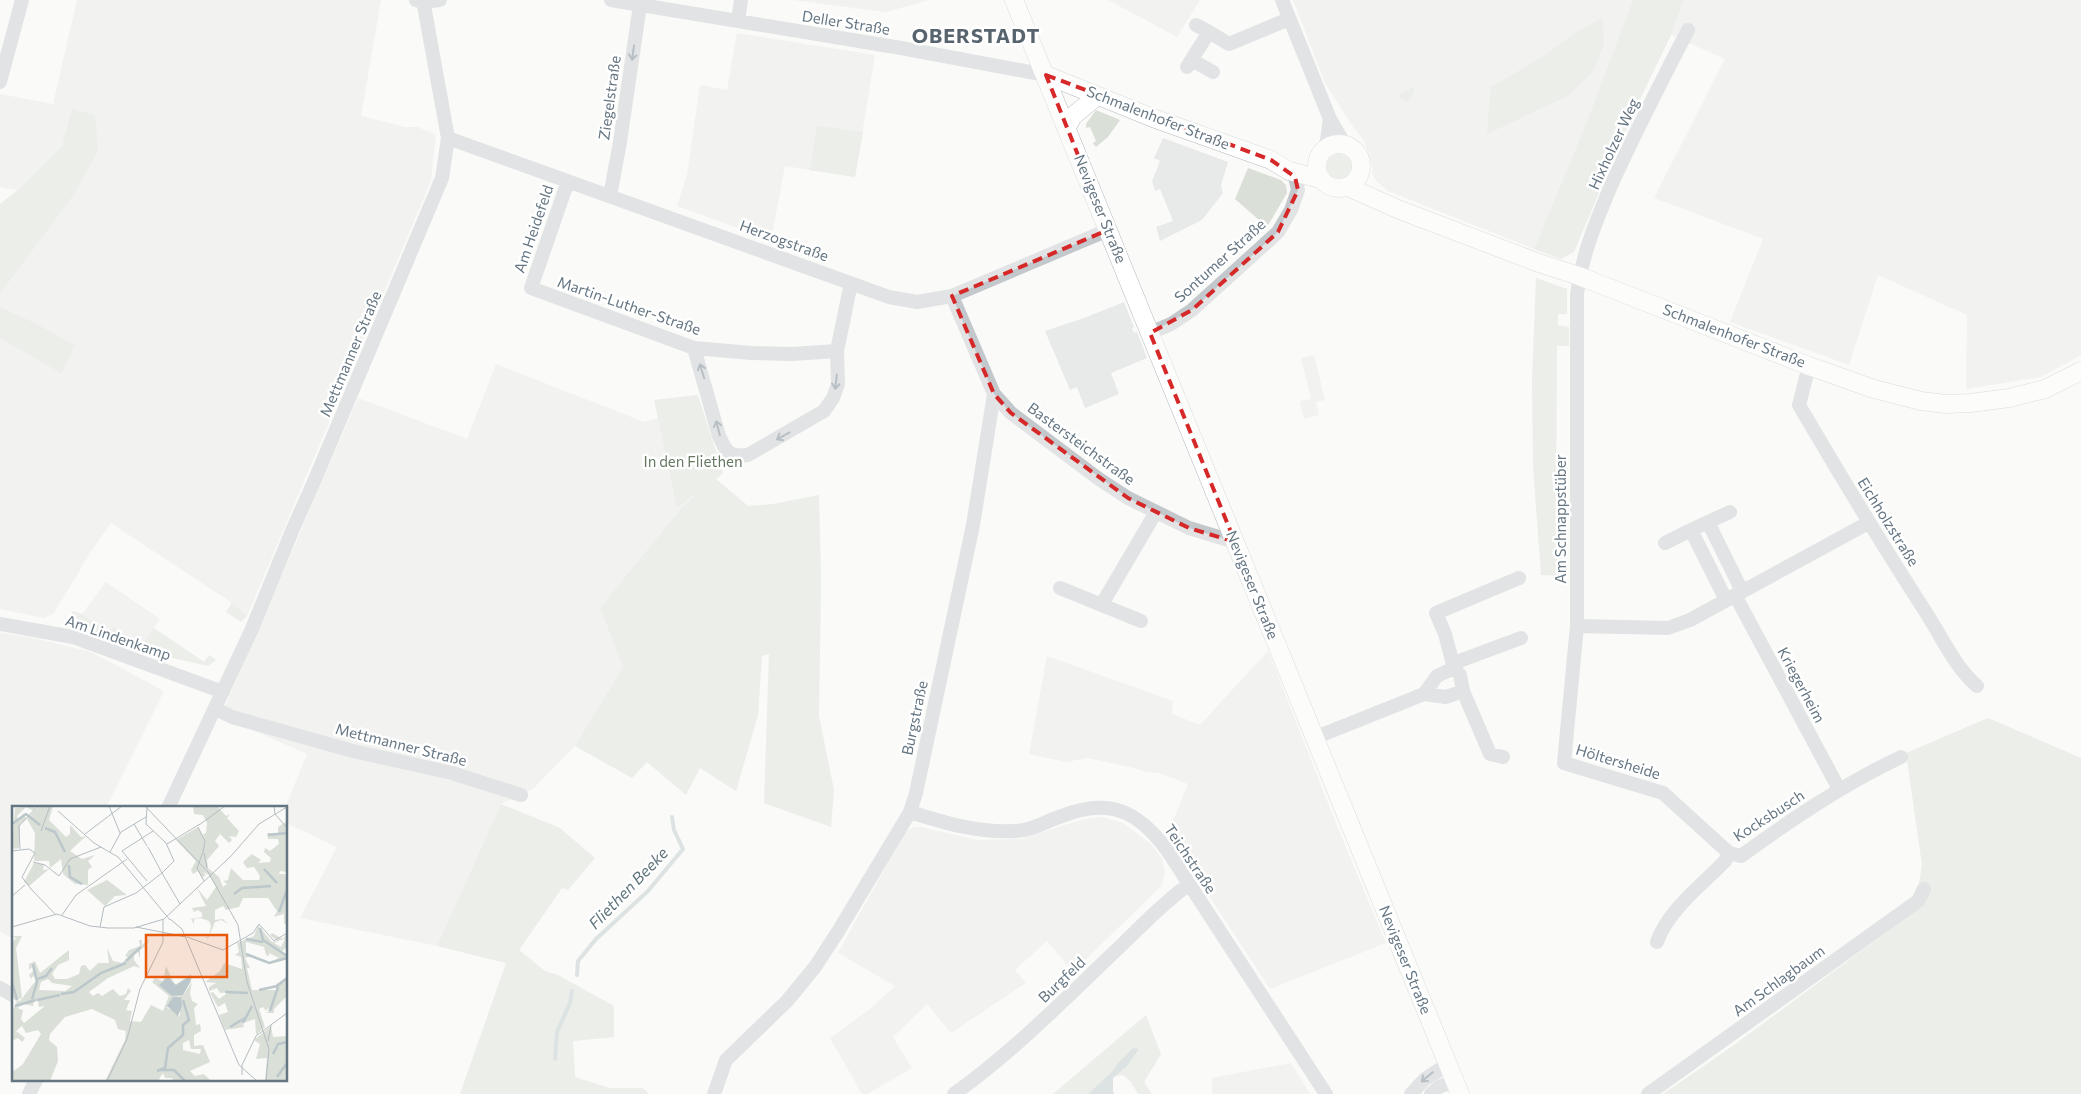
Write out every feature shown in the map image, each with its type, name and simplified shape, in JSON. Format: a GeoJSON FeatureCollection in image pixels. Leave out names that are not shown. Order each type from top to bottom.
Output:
{"type":"FeatureCollection","features":[{"type":"Feature","properties":{"kind":"main road","name":"Nevigeser Straße"},"geometry":{"type":"LineString","coordinates":[[1014,0],[1454,1080]]}},
{"type":"Feature","properties":{"kind":"main road","name":"Schmalenhofer Straße"},"geometry":{"type":"LineString","coordinates":[[1046,75],[1153,118],[1271,160],[1289,170],[1321,179]]}},
{"type":"Feature","properties":{"kind":"main road"},"geometry":{"type":"LineString","coordinates":[[1067,127],[1073,116],[1098,96]]}},
{"type":"Feature","properties":{"kind":"main road"},"geometry":{"type":"LineString","coordinates":[[1338,144],[1345,145],[1354,150],[1358,155],[1362,167],[1354,181],[1335,188],[1321,179],[1317,169],[1322,154],[1338,144]]}},
{"type":"Feature","properties":{"kind":"main road","name":"Schmalenhofer Straße"},"geometry":{"type":"LineString","coordinates":[[1271,160],[1303,162],[1322,154]]}},
{"type":"Feature","properties":{"kind":"main road","name":"Schmalenhofer Straße"},"geometry":{"type":"LineString","coordinates":[[1354,181],[1393,207],[1573,274],[1809,366],[1874,388],[1922,401],[1946,404],[2009,398],[2045,388],[2081,371]]}},
{"type":"Feature","properties":{"kind":"street"},"geometry":{"type":"LineString","coordinates":[[0,82],[22,0]]}},
{"type":"Feature","properties":{"kind":"street"},"geometry":{"type":"LineString","coordinates":[[421,1],[440,0]]}},
{"type":"Feature","properties":{"kind":"street","name":"Deller Straße"},"geometry":{"type":"LineString","coordinates":[[611,0],[901,48],[1046,75]]}},
{"type":"Feature","properties":{"kind":"street"},"geometry":{"type":"LineString","coordinates":[[738,21],[741,0]]}},
{"type":"Feature","properties":{"kind":"street"},"geometry":{"type":"LineString","coordinates":[[1282,0],[1330,119],[1345,145]]}},
{"type":"Feature","properties":{"kind":"street","name":"Mettmanner Straße"},"geometry":{"type":"LineString","coordinates":[[169,806],[251,631],[442,178],[448,138],[421,1]]}},
{"type":"Feature","properties":{"kind":"street","name":"Ziegelstraße"},"geometry":{"type":"LineString","coordinates":[[610,196],[640,5]]}},
{"type":"Feature","properties":{"kind":"street"},"geometry":{"type":"LineString","coordinates":[[1196,24],[1229,44],[1289,19]]}},
{"type":"Feature","properties":{"kind":"street","name":"Hixholzer Weg"},"geometry":{"type":"LineString","coordinates":[[1573,274],[1582,259],[1594,226],[1630,143],[1688,30]]}},
{"type":"Feature","properties":{"kind":"street"},"geometry":{"type":"LineString","coordinates":[[1208,32],[1190,63],[1213,72]]}},
{"type":"Feature","properties":{"kind":"street"},"geometry":{"type":"LineString","coordinates":[[1322,154],[1330,119]]}},
{"type":"Feature","properties":{"kind":"street","name":"Herzogstraße"},"geometry":{"type":"LineString","coordinates":[[448,138],[889,297],[917,302],[952,296],[1108,230]]}},
{"type":"Feature","properties":{"kind":"street","name":"Sontumer Straße"},"geometry":{"type":"LineString","coordinates":[[1150,333],[1171,324],[1192,310],[1270,241],[1284,223],[1298,190],[1295,177],[1289,170]]}},
{"type":"Feature","properties":{"kind":"street","name":"Am Heidefeld"},"geometry":{"type":"LineString","coordinates":[[531,288],[568,181]]}},
{"type":"Feature","properties":{"kind":"street","name":"Am Schnappstüber"},"geometry":{"type":"LineString","coordinates":[[1564,762],[1577,626],[1577,294],[1573,274]]}},
{"type":"Feature","properties":{"kind":"street"},"geometry":{"type":"LineString","coordinates":[[694,348],[725,448],[730,454],[736,456],[748,454],[760,449],[824,411],[833,398],[838,384],[837,351],[851,283]]}},
{"type":"Feature","properties":{"kind":"street","name":"Martin-Luther-Straße"},"geometry":{"type":"LineString","coordinates":[[531,288],[694,348],[751,353],[792,354],[837,351]]}},
{"type":"Feature","properties":{"kind":"street"},"geometry":{"type":"LineString","coordinates":[[952,296],[994,394]]}},
{"type":"Feature","properties":{"kind":"street","name":"Eichholzstraße"},"geometry":{"type":"LineString","coordinates":[[1809,366],[1799,405],[1868,523],[1933,623],[1963,674],[1977,686]]}},
{"type":"Feature","properties":{"kind":"street","name":"Bastersteichstraße"},"geometry":{"type":"LineString","coordinates":[[994,394],[1011,413],[1099,479],[1128,498],[1189,528],[1235,542]]}},
{"type":"Feature","properties":{"kind":"street","name":"Burgstraße"},"geometry":{"type":"LineString","coordinates":[[714,1094],[726,1060],[787,1001],[815,967],[840,930],[910,812],[916,793],[973,525],[994,394]]}},
{"type":"Feature","properties":{"kind":"street"},"geometry":{"type":"LineString","coordinates":[[1102,604],[1156,512]]}},
{"type":"Feature","properties":{"kind":"street"},"geometry":{"type":"LineString","coordinates":[[1665,543],[1730,512]]}},
{"type":"Feature","properties":{"kind":"street","name":"Kriegerheim"},"geometry":{"type":"LineString","coordinates":[[1708,522],[1734,595]]}},
{"type":"Feature","properties":{"kind":"street"},"geometry":{"type":"LineString","coordinates":[[1577,626],[1668,628],[1690,620],[1868,523]]}},
{"type":"Feature","properties":{"kind":"street","name":"Kriegerheim"},"geometry":{"type":"LineString","coordinates":[[1691,530],[1734,595],[1839,789]]}},
{"type":"Feature","properties":{"kind":"street"},"geometry":{"type":"LineString","coordinates":[[1503,757],[1490,754],[1463,690],[1460,676],[1454,666],[1445,634],[1436,613],[1518,578]]}},
{"type":"Feature","properties":{"kind":"street"},"geometry":{"type":"LineString","coordinates":[[1060,588],[1102,604],[1141,622]]}},
{"type":"Feature","properties":{"kind":"street","name":"Am Lindenkamp"},"geometry":{"type":"LineString","coordinates":[[0,624],[73,637],[224,692]]}},
{"type":"Feature","properties":{"kind":"street"},"geometry":{"type":"LineString","coordinates":[[1424,694],[1437,676],[1454,666],[1521,638]]}},
{"type":"Feature","properties":{"kind":"street"},"geometry":{"type":"LineString","coordinates":[[1314,738],[1424,694],[1446,697],[1463,690]]}},
{"type":"Feature","properties":{"kind":"street","name":"Mettmanner Straße"},"geometry":{"type":"LineString","coordinates":[[216,708],[232,717],[353,751],[452,772],[521,795]]}},
{"type":"Feature","properties":{"kind":"street","name":"Kocksbusch"},"geometry":{"type":"LineString","coordinates":[[1657,942],[1662,929],[1680,907],[1726,861],[1729,853],[1741,856],[1839,789],[1901,757]]}},
{"type":"Feature","properties":{"kind":"street","name":"Höltersheide"},"geometry":{"type":"LineString","coordinates":[[1564,762],[1663,793],[1729,853]]}},
{"type":"Feature","properties":{"kind":"street","name":"Teichstraße"},"geometry":{"type":"LineString","coordinates":[[910,812],[980,831],[1017,832],[1073,812],[1107,807],[1119,810],[1142,822],[1156,835],[1326,1094]]}},
{"type":"Feature","properties":{"kind":"street","name":"Burgfeld"},"geometry":{"type":"LineString","coordinates":[[954,1094],[1051,1013],[1150,916],[1188,885]]}},
{"type":"Feature","properties":{"kind":"street","name":"Am Schlagbaum"},"geometry":{"type":"LineString","coordinates":[[1648,1094],[1918,901],[1924,889]]}},
{"type":"Feature","properties":{"kind":"street"},"geometry":{"type":"LineString","coordinates":[[0,988],[12,995]]}},
{"type":"Feature","properties":{"kind":"street"},"geometry":{"type":"LineString","coordinates":[[1411,1094],[1425,1079],[1454,1080]]}},
{"type":"Feature","properties":{"kind":"street"},"geometry":{"type":"LineString","coordinates":[[1431,1094],[1454,1080]]}},
{"type":"Feature","properties":{"kind":"street"},"geometry":{"type":"LineString","coordinates":[[29,1094],[35,1082]]}},
{"type":"Feature","properties":{"kind":"highlighted area"},"geometry":{"type":"Polygon","coordinates":[[[1046,75],[1271,160],[1295,177],[1298,190],[1278,232],[1192,310],[1150,333],[1235,542],[1189,528],[1128,498],[1011,413],[994,394],[952,296],[1108,230],[1046,75]]]}},
{"type":"Feature","properties":{"kind":"shaded area"},"geometry":{"type":"Polygon","coordinates":[[[77,0],[381,0],[361,116],[405,127],[418,127],[436,135],[431,181],[247,616],[232,603],[111,523],[90,553],[54,613],[44,618],[0,609],[0,338],[62,374],[75,345],[35,323],[0,307],[0,294],[73,196],[73,109],[62,146],[18,190],[0,187],[0,94],[53,104],[77,0]]]}},
{"type":"Feature","properties":{"kind":"shaded area"},"geometry":{"type":"Polygon","coordinates":[[[793,0],[929,0],[886,12],[793,0]]]}},
{"type":"Feature","properties":{"kind":"shaded area"},"geometry":{"type":"Polygon","coordinates":[[[1108,0],[1200,0],[1177,37],[1108,0]]]}},
{"type":"Feature","properties":{"kind":"shaded area"},"geometry":{"type":"Polygon","coordinates":[[[1293,0],[1633,0],[1586,124],[1534,249],[1388,191],[1376,181],[1372,173],[1373,168],[1364,141],[1325,83],[1293,0]]]}},
{"type":"Feature","properties":{"kind":"shaded area"},"geometry":{"type":"Polygon","coordinates":[[[1684,0],[2081,0],[2081,355],[2041,377],[1966,389],[1967,315],[1878,275],[1849,365],[1730,322],[1763,239],[1654,198],[1725,59],[1671,35],[1684,0]]]}},
{"type":"Feature","properties":{"kind":"shaded area"},"geometry":{"type":"Polygon","coordinates":[[[737,33],[875,55],[855,177],[785,166],[771,240],[677,206],[687,175],[700,85],[727,90],[737,33]]]}},
{"type":"Feature","properties":{"kind":"shaded area"},"geometry":{"type":"Polygon","coordinates":[[[1163,138],[1228,162],[1221,185],[1223,193],[1202,220],[1160,241],[1156,227],[1173,221],[1160,189],[1155,191],[1152,181],[1160,161],[1154,158],[1163,138]]]}},
{"type":"Feature","properties":{"kind":"shaded area"},"geometry":{"type":"Polygon","coordinates":[[[1124,302],[1134,327],[1132,328],[1134,333],[1137,332],[1147,358],[1111,373],[1119,394],[1085,408],[1077,387],[1070,390],[1045,331],[1124,302]]]}},
{"type":"Feature","properties":{"kind":"shaded area"},"geometry":{"type":"Polygon","coordinates":[[[1314,355],[1325,400],[1316,402],[1319,415],[1304,419],[1300,401],[1311,399],[1301,358],[1314,355]]]}},
{"type":"Feature","properties":{"kind":"shaded area"},"geometry":{"type":"Polygon","coordinates":[[[496,364],[644,422],[691,408],[715,478],[600,608],[623,667],[575,746],[533,789],[501,804],[437,946],[300,918],[337,847],[288,824],[288,806],[286,806],[307,754],[221,716],[358,398],[467,439],[496,364]]]}},
{"type":"Feature","properties":{"kind":"shaded area"},"geometry":{"type":"Polygon","coordinates":[[[106,582],[160,619],[142,645],[113,627],[109,632],[82,614],[106,582]]]}},
{"type":"Feature","properties":{"kind":"shaded area"},"geometry":{"type":"Polygon","coordinates":[[[0,633],[34,638],[91,652],[164,691],[107,806],[12,806],[12,938],[0,932],[0,633]]]}},
{"type":"Feature","properties":{"kind":"shaded area"},"geometry":{"type":"Polygon","coordinates":[[[1268,651],[1337,826],[1386,943],[1270,989],[1168,833],[1188,784],[1159,773],[1146,772],[1087,758],[1066,762],[1029,754],[1047,656],[1173,701],[1172,714],[1200,725],[1268,651]]]}},
{"type":"Feature","properties":{"kind":"shaded area"},"geometry":{"type":"Polygon","coordinates":[[[1102,817],[1123,823],[1151,844],[1162,859],[1165,872],[1162,885],[1073,972],[1047,941],[1015,970],[1026,983],[951,1033],[927,1004],[893,1037],[912,1068],[867,1094],[862,1094],[830,1038],[870,1009],[895,986],[838,953],[905,832],[913,827],[921,827],[977,840],[1022,839],[1080,820],[1102,817]]]}},
{"type":"Feature","properties":{"kind":"shaded area"},"geometry":{"type":"Polygon","coordinates":[[[1133,1048],[1139,1049],[1126,1067],[1113,1078],[1114,1094],[1088,1094],[1113,1071],[1133,1048]]]}},
{"type":"Feature","properties":{"kind":"shaded area"},"geometry":{"type":"Polygon","coordinates":[[[1291,1063],[1310,1094],[1212,1094],[1212,1078],[1291,1063]]]}},
{"type":"Feature","properties":{"kind":"green space"},"geometry":{"type":"Polygon","coordinates":[[[1633,0],[1684,0],[1671,35],[1629,122],[1574,252],[1561,259],[1534,249],[1586,124],[1633,0]]]}},
{"type":"Feature","properties":{"kind":"green space"},"geometry":{"type":"Polygon","coordinates":[[[1602,18],[1604,43],[1593,72],[1569,95],[1487,134],[1491,87],[1541,58],[1575,33],[1602,18]]]}},
{"type":"Feature","properties":{"kind":"green space"},"geometry":{"type":"Polygon","coordinates":[[[1414,87],[1415,90],[1408,102],[1402,100],[1399,94],[1414,87]]]}},
{"type":"Feature","properties":{"kind":"green space"},"geometry":{"type":"Polygon","coordinates":[[[72,109],[95,115],[98,151],[73,196],[0,294],[0,204],[18,190],[62,146],[72,109]]]}},
{"type":"Feature","properties":{"kind":"green space"},"geometry":{"type":"Polygon","coordinates":[[[1096,110],[1120,120],[1108,137],[1096,147],[1093,143],[1096,141],[1090,127],[1086,128],[1086,124],[1096,110]]]}},
{"type":"Feature","properties":{"kind":"green space"},"geometry":{"type":"Polygon","coordinates":[[[817,126],[863,132],[855,177],[810,170],[817,126]]]}},
{"type":"Feature","properties":{"kind":"green space"},"geometry":{"type":"Polygon","coordinates":[[[1339,154],[1347,158],[1351,166],[1347,174],[1339,178],[1331,174],[1327,166],[1331,158],[1339,154]]]}},
{"type":"Feature","properties":{"kind":"green space"},"geometry":{"type":"Polygon","coordinates":[[[1248,168],[1281,180],[1286,185],[1287,193],[1267,227],[1235,199],[1248,168]]]}},
{"type":"Feature","properties":{"kind":"green space"},"geometry":{"type":"Polygon","coordinates":[[[1536,278],[1567,289],[1567,314],[1558,314],[1558,325],[1569,327],[1569,346],[1557,346],[1556,499],[1562,500],[1562,576],[1541,575],[1533,465],[1532,381],[1536,278]]]}},
{"type":"Feature","properties":{"kind":"green space"},"geometry":{"type":"Polygon","coordinates":[[[0,307],[35,323],[75,345],[62,374],[0,338],[0,307]]]}},
{"type":"Feature","properties":{"kind":"green space","name":"In den Fliethen"},"geometry":{"type":"Polygon","coordinates":[[[698,395],[723,473],[716,479],[748,506],[773,504],[819,495],[821,580],[819,716],[834,790],[831,827],[764,803],[769,654],[762,656],[758,715],[736,791],[700,768],[686,795],[647,762],[632,778],[575,746],[623,667],[600,608],[681,509],[704,488],[677,507],[654,400],[698,395]]]}},
{"type":"Feature","properties":{"kind":"green space"},"geometry":{"type":"Polygon","coordinates":[[[232,603],[247,616],[241,622],[226,612],[232,603]]]}},
{"type":"Feature","properties":{"kind":"green space"},"geometry":{"type":"Polygon","coordinates":[[[73,611],[82,614],[109,632],[113,627],[142,645],[154,628],[204,662],[209,655],[216,660],[208,666],[142,651],[72,625],[70,617],[73,611]]]}},
{"type":"Feature","properties":{"kind":"green space"},"geometry":{"type":"Polygon","coordinates":[[[1988,718],[2081,758],[2081,1094],[1663,1094],[1734,1045],[1906,918],[1917,896],[1922,865],[1906,753],[1988,718]]]}},
{"type":"Feature","properties":{"kind":"green space"},"geometry":{"type":"Polygon","coordinates":[[[501,804],[560,828],[595,858],[568,890],[562,888],[519,950],[545,971],[558,975],[614,1006],[614,1037],[573,1041],[575,1077],[609,1088],[643,1088],[649,1094],[460,1094],[506,963],[437,946],[501,804]]]}},
{"type":"Feature","properties":{"kind":"green space"},"geometry":{"type":"Polygon","coordinates":[[[1146,1015],[1161,1054],[1144,1082],[1152,1094],[1138,1094],[1131,1082],[1123,1075],[1106,1078],[1088,1094],[1053,1094],[1146,1015]]]}},
{"type":"Feature","properties":{"kind":"waterway","name":"Fliethen Beeke"},"geometry":{"type":"LineString","coordinates":[[577,975],[578,961],[596,939],[648,891],[683,849],[674,830],[672,817]]}},
{"type":"Feature","properties":{"kind":"waterway","name":"Fliethen Beeke"},"geometry":{"type":"LineString","coordinates":[[555,1059],[557,1032],[570,1003],[572,991]]}},
{"type":"Feature","properties":{"kind":"district","name":"OBERSTADT"},"geometry":{"type":"Point","coordinates":[976,36]}}]}
